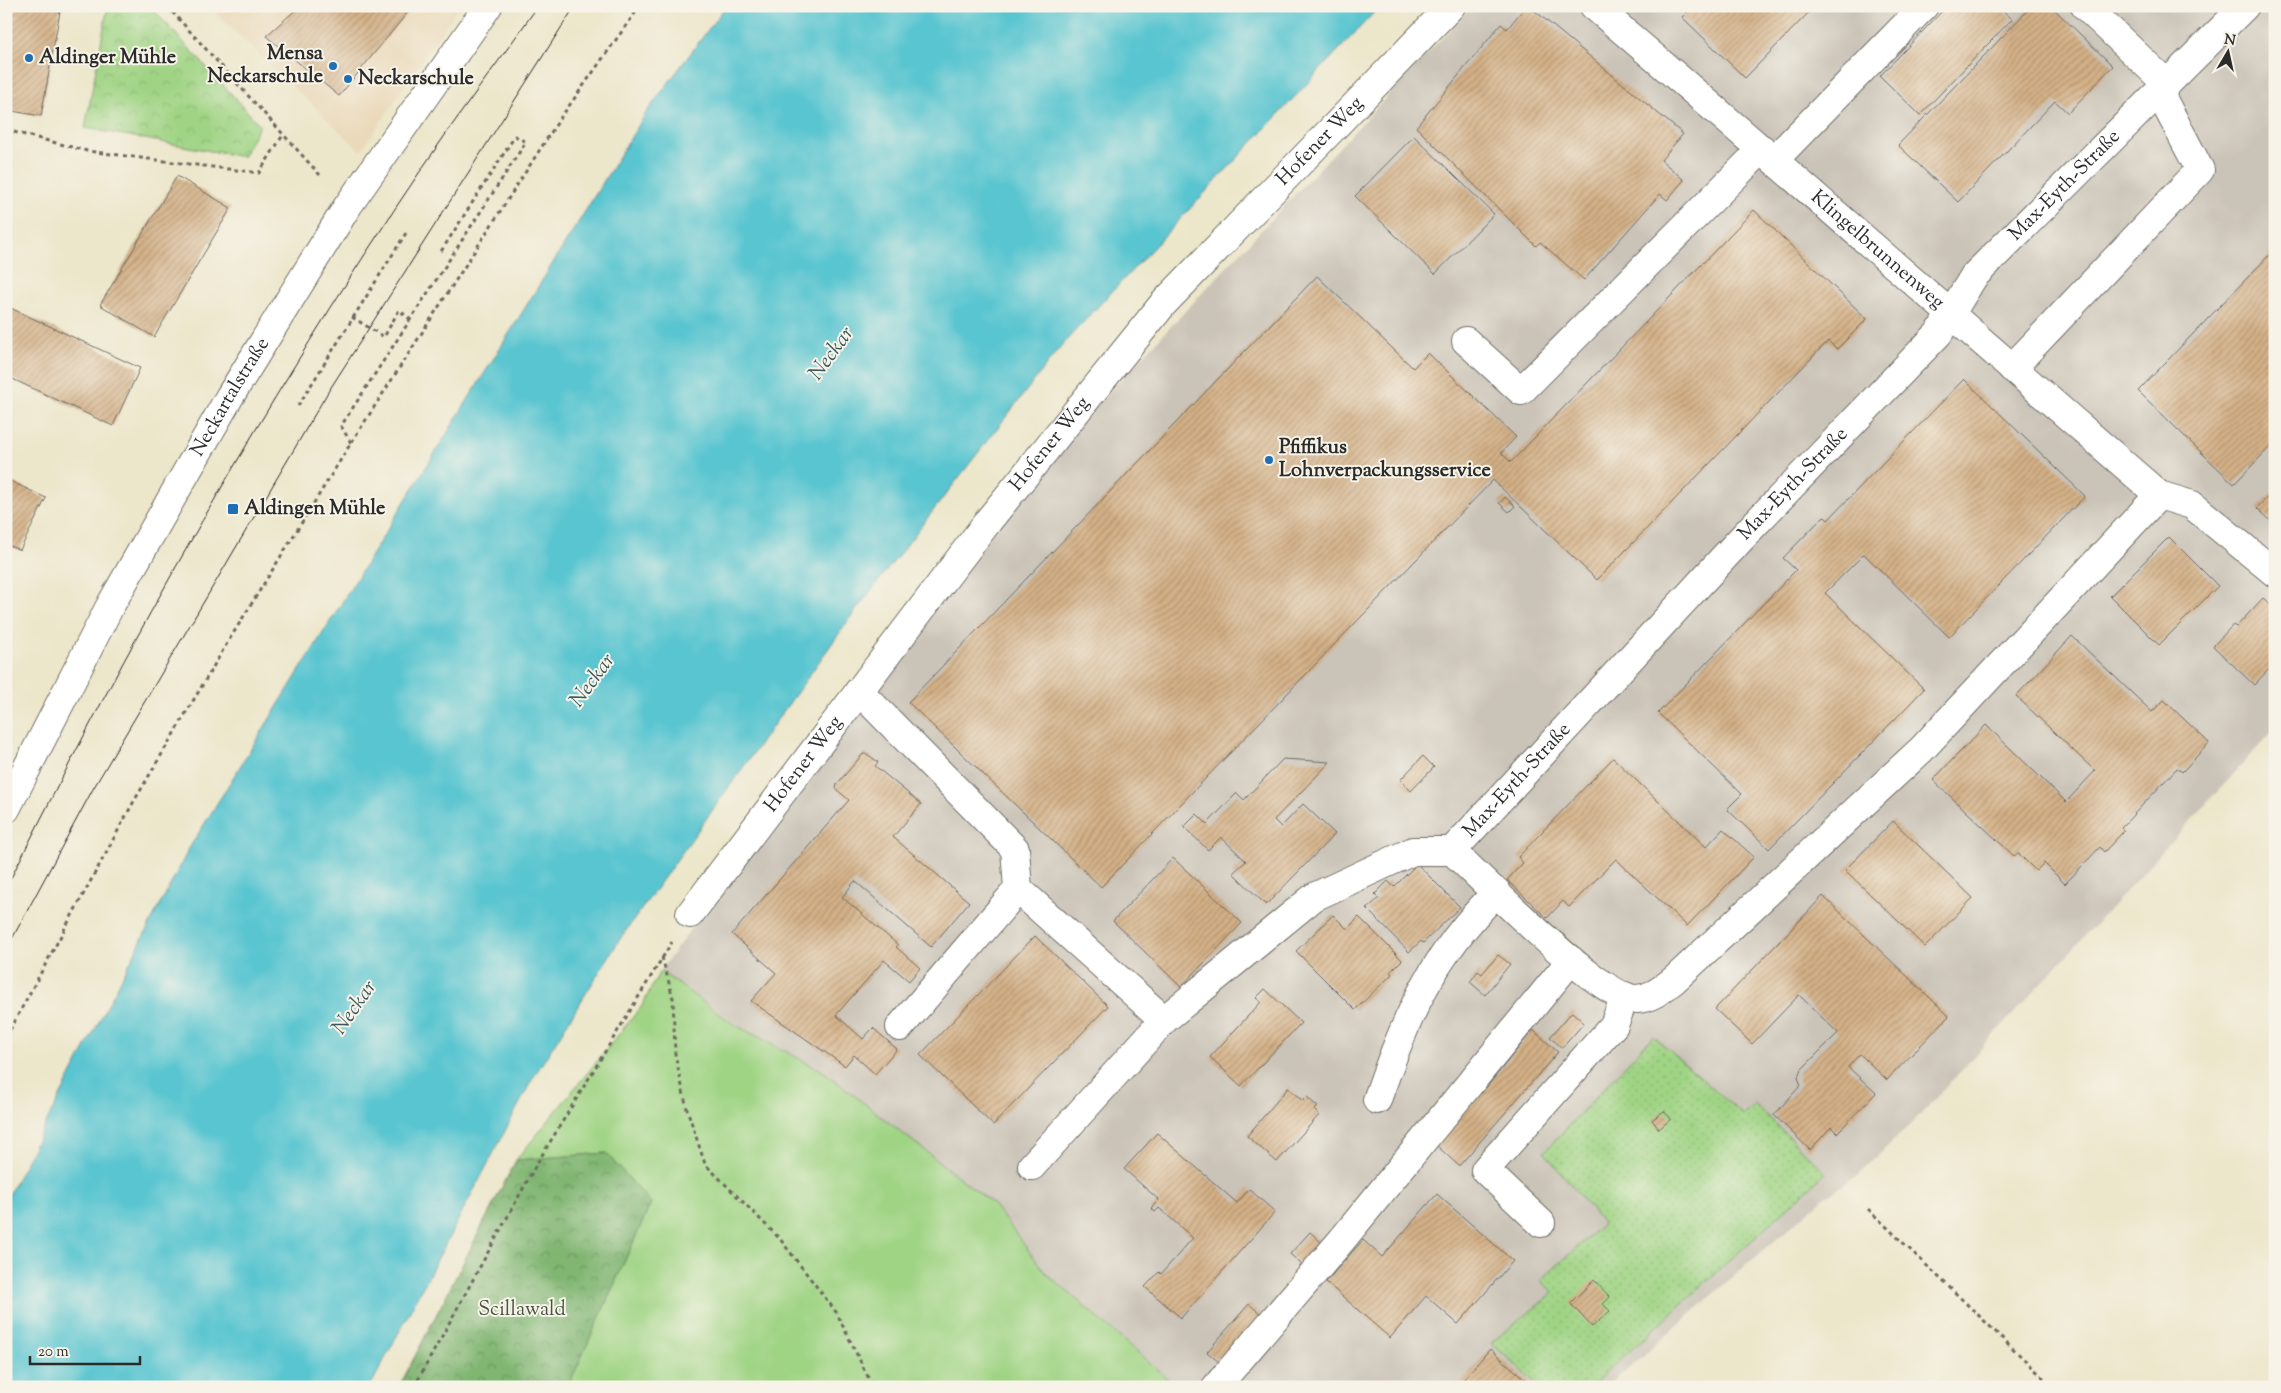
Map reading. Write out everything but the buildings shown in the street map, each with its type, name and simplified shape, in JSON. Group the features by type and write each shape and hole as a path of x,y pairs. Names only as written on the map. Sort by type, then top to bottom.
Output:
{"street":[{"name":"Neckartalstraße","path":"6,809 110,606 230,396 347,207 488,6"},
{"name":"Hofener Weg","path":"690,914 989,520 1163,304 1451,6"},
{"name":"Klingelbrunnenweg","path":"1594,6 1768,154 1951,316 2159,494"},
{"path":"1466,341 1521,391 1924,6"},
{"path":"2012,368 2200,170 2163,88 2085,6"},
{"name":"Max-Eyth-Straße","path":"2159,494 1915,756 1674,980 1654,995 1637,999 1611,990 1570,960 1452,851 1753,526 1939,333 1974,276 2245,6"},
{"path":"2159,494 2192,505 2275,573"},
{"path":"859,691 1015,849 1018,889 1164,1020"},
{"path":"1032,1166 1164,1020 1314,897 1413,851 1452,851"},
{"path":"900,1027 1018,889"},
{"path":"1377,1100 1398,1036 1421,991 1473,916 1497,892"},
{"path":"1216,1387 1341,1242 1570,960"},
{"path":"1541,1223 1485,1170 1614,1025 1625,996"}],"path":[{"path":"167,6 320,175"},
{"path":"6,1037 133,803 226,645 350,443 559,120 640,6"},
{"path":"6,130 87,151 259,173 283,135"},
{"path":"350,443 341,426 526,142 515,136 440,253"},
{"path":"298,406 406,233"},
{"path":"352,317 384,337 399,310 411,320"},
{"path":"414,1387 536,1164 690,914"},
{"path":"662,957 673,998 675,1054 687,1109 704,1164 780,1239 836,1312 873,1387"},
{"path":"1868,1209 2053,1387"}],"shaded area":[{"name":"Neckarschule","path":"208,6 459,6 361,151"},
{"path":"1472,6 2275,6 2275,729 1922,1113 1857,1176 1825,1197 1607,1387 1162,1387 1168,1378 1046,1273 992,1203 660,971 989,520"}],"green space":[{"path":"108,6 150,6 260,125 243,157 85,128"},
{"path":"660,971 734,1024 824,1072 992,1203 1046,1273 1168,1379 1162,1387 568,1387 651,1203 606,1153 516,1160 642,1006"},
{"path":"1653,1036 1743,1115 1755,1104 1826,1173 1590,1387 1540,1387 1491,1343 1553,1293 1541,1280 1603,1224 1544,1152"},
{"name":"Scillawald","path":"606,1153 651,1203 568,1387 399,1387 516,1160"}],"water":[{"name":"Neckar","path":"726,6 1380,6 1061,346 856,610 620,939 533,1078 370,1387 6,1387 6,1200 190,847 648,110"}],"tram line":[{"path":"6,888 151,611 255,431 365,254 451,126 538,6"},
{"path":"6,950 93,789 328,392 575,6"}],"place":[{"name":"Aldinger Mühle","path":"29,58"},
{"name":"Mensa Neckarschule","path":"333,66"},
{"name":"Neckarschule","path":"348,79"},
{"name":"Pfiffikus Lohnverpackungsservice","path":"1269,460"},
{"name":"Aldingen Mühle","path":"233,509"}]}
